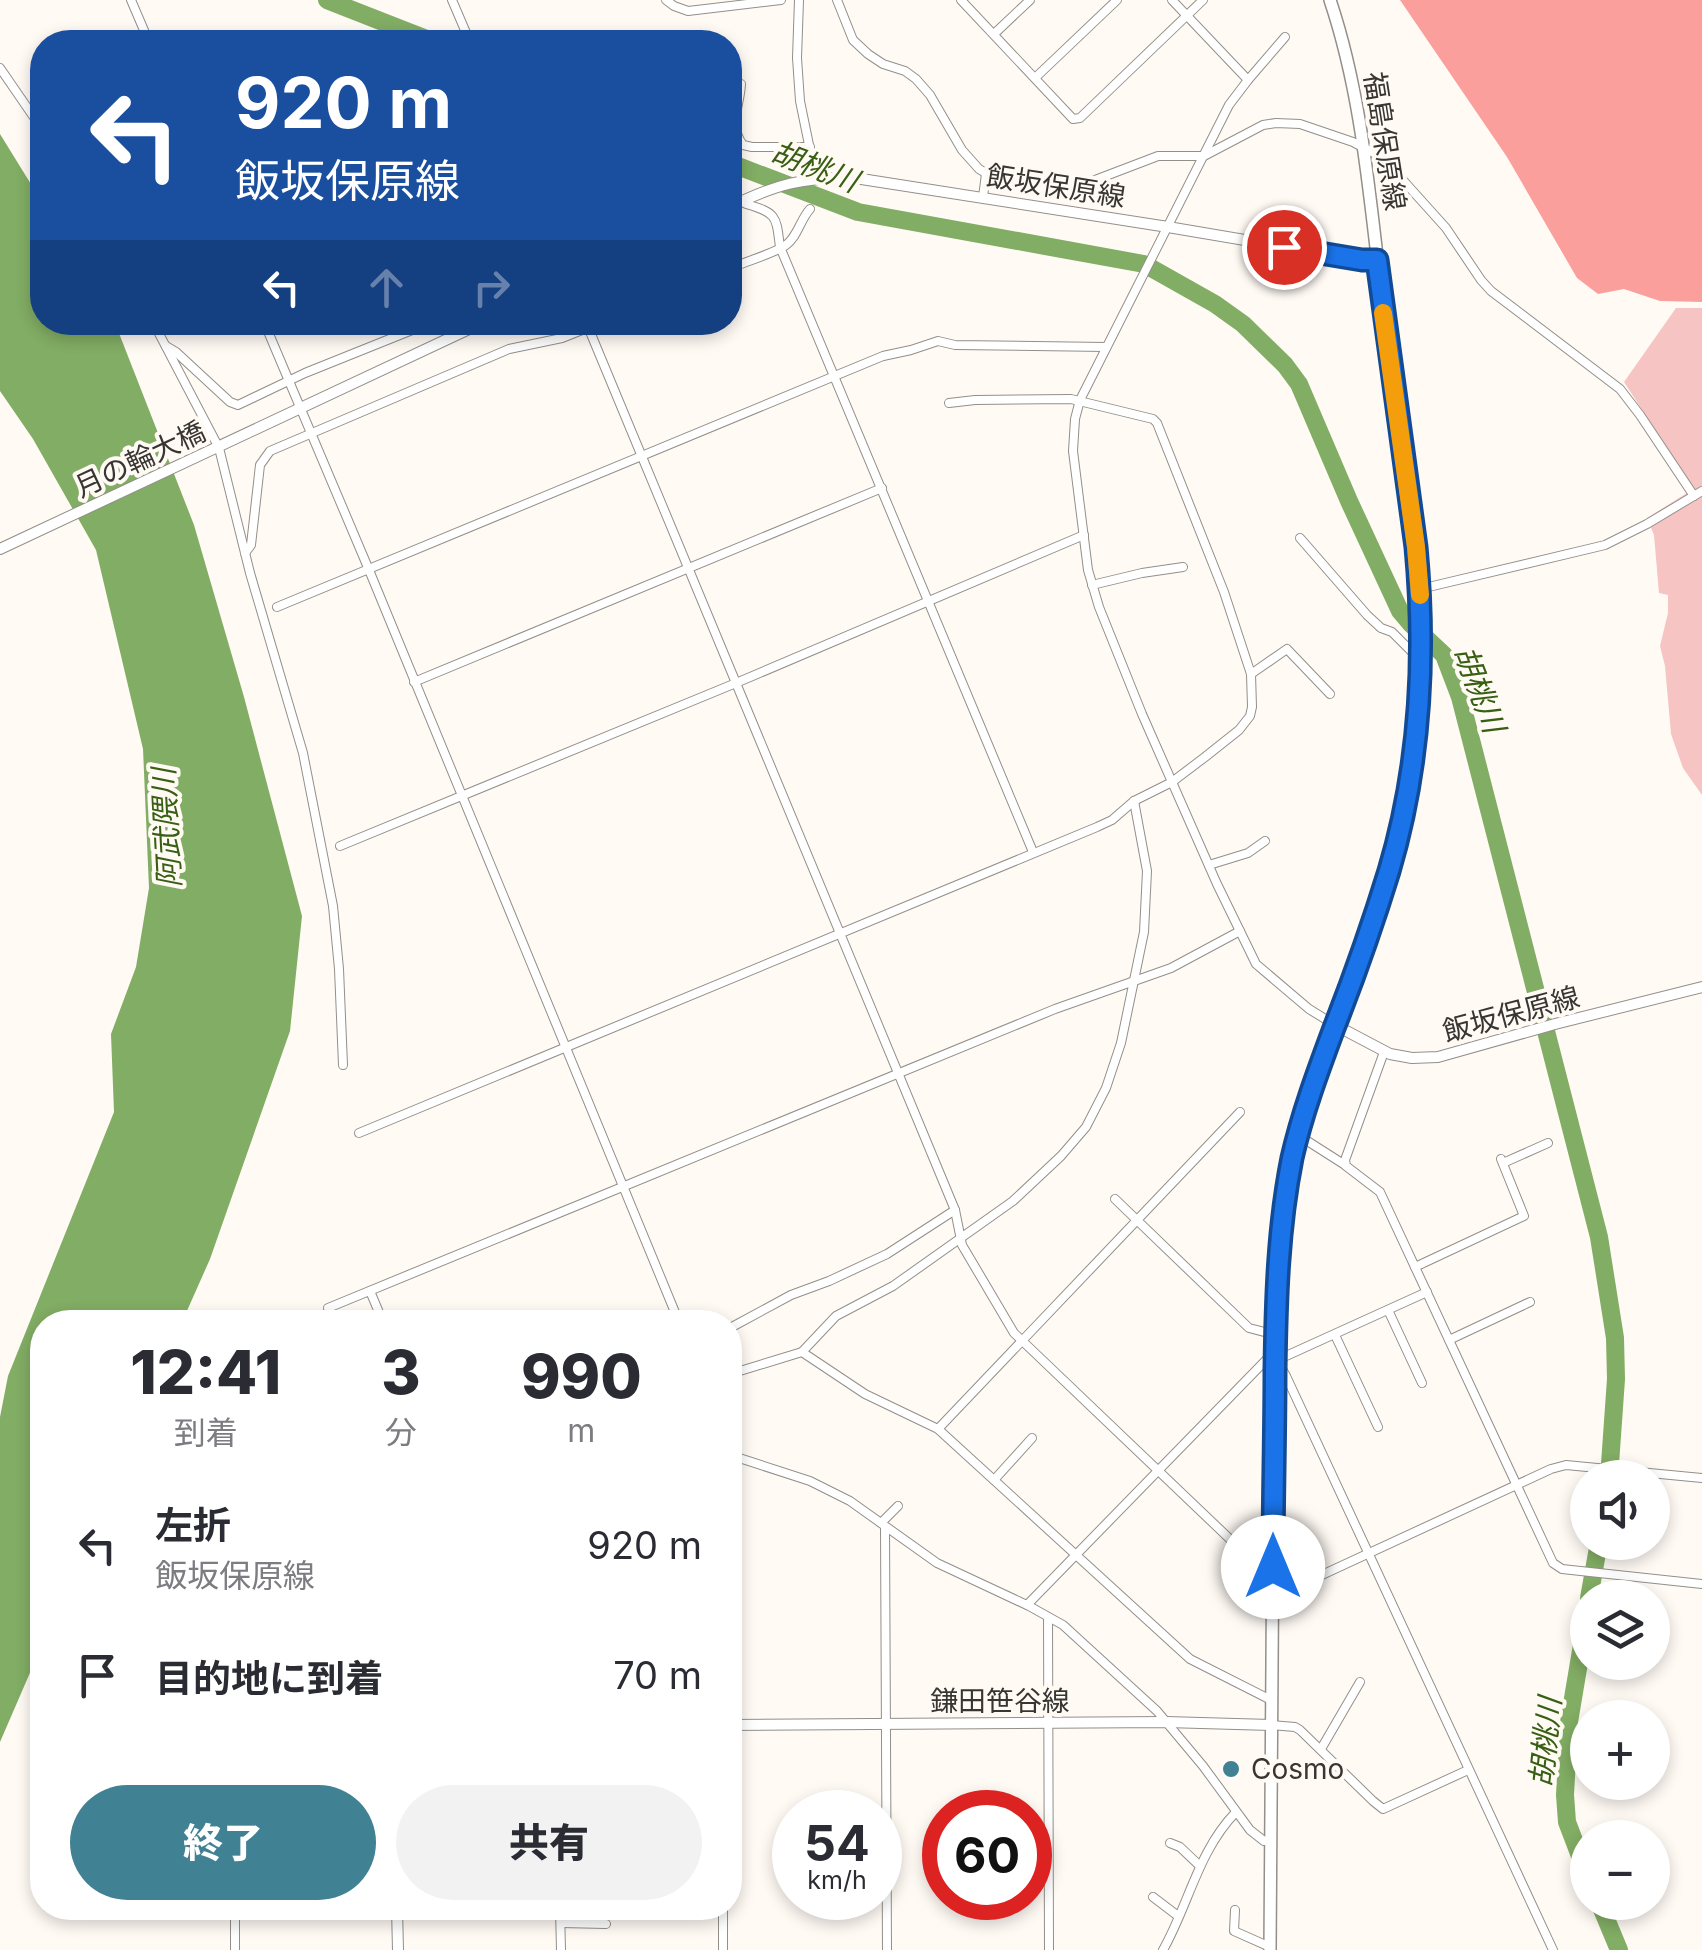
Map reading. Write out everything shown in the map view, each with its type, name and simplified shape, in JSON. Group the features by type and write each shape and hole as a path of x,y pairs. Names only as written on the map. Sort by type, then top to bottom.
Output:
{"main road":[{"name":"福島保原線","path":"1270,1948 1277,1266 1298,1135 1389,870 1406,799 1415,743 1421,655 1420,589 1364,149 1344,42 1330,0"},
{"name":"飯坂保原線","path":"744,200 770,188 815,179 888,181 1377,260"},
{"path":"300,410 457,335"},
{"name":"月の輪大橋","path":"0,549 300,410"},
{"name":"飯坂保原線","path":"1336,1025 1384,1052 1438,1058 1702,987"},
{"name":"鎌田笹谷線","path":"742,1725 1271,1725"},
{"path":"397,1920 398,1950"}],"street":[{"path":"131,0 143,30"},
{"path":"452,0 465,30"},
{"path":"456,11 466,0"},
{"path":"666,0 688,12 781,0"},
{"path":"799,0 800,101 815,179"},
{"path":"837,0 852,40 883,64 916,79 962,150 998,181 1062,193 1158,156 1204,156 1252,130 1276,123 1309,126 1384,158 1446,228 1491,291 1620,389 1698,494 1605,545 1420,589"},
{"path":"962,0 1074,118 1080,118 1203,0"},
{"path":"994,34 1030,0"},
{"path":"1035,78 1118,0"},
{"path":"1172,0 1248,80"},
{"path":"1284,37 1230,106 1106,348 1080,400 1074,451 1092,585 1142,714 1208,866 1256,964 1309,1009 1336,1025"},
{"path":"0,68 30,111"},
{"path":"742,145 810,147"},
{"path":"982,197 986,174"},
{"path":"744,200 778,223 780,247 1033,852"},
{"path":"742,263 784,247 810,209"},
{"path":"160,335 219,448 302,753 333,906 342,1065"},
{"path":"269,335 675,1310"},
{"path":"166,346 238,405 400,335"},
{"path":"245,553 251,545 262,461 270,451 509,349 568,335"},
{"path":"591,335 955,1210 960,1238 1005,1319 1022,1341 1256,1564 1273,1567"},
{"path":"278,607 882,356 938,341 954,345 1106,348"},
{"path":"360,1133 1097,827 1134,801 1172,782 1245,723 1252,706 1251,674 1212,560 1157,423 1080,400 949,403"},
{"path":"414,682 882,488"},
{"path":"340,846 1084,535"},
{"path":"1300,538 1367,615 1421,655"},
{"path":"1092,585 1183,567"},
{"path":"1251,674 1287,649 1330,694"},
{"path":"742,1370 802,1352 836,1316 893,1286 1013,1201 1086,1127 1106,1088 1121,1043 1144,932 1147,872 1134,801"},
{"path":"1208,866 1266,841"},
{"path":"328,1308 898,1072 1055,1009 1132,984 1192,958 1240,931"},
{"path":"1346,1166 1384,1052"},
{"path":"938,1429 1240,1112"},
{"path":"1298,1135 1380,1192 1553,1563 1558,1568 1702,1584"},
{"path":"1415,1266 1524,1216 1502,1161 1548,1143"},
{"path":"1115,1198 1249,1328 1276,1335"},
{"path":"742,1322 791,1295 886,1254 955,1210"},
{"path":"370,1291 378,1310"},
{"path":"1275,1360 1426,1292"},
{"path":"1449,1340 1530,1302"},
{"path":"1388,1310 1422,1382"},
{"path":"1335,1335 1378,1428"},
{"path":"802,1352 865,1394 938,1429 1190,1658 1272,1700"},
{"path":"1027,1605 1268,1358 1275,1360 1286,1376 1553,1950"},
{"path":"994,1480 1032,1438"},
{"path":"742,1460 810,1481 850,1501 937,1563 1063,1625 1157,1711 1250,1830 1271,1841"},
{"path":"1272,1598 1551,1468 1566,1464 1702,1478"},
{"path":"887,1950 883,1526 898,1506"},
{"path":"1048,1616 1050,1950"},
{"path":"1321,1750 1360,1682"},
{"path":"1271,1725 1295,1727 1383,1809 1468,1770"},
{"path":"1163,1950 1200,1866 1218,1832 1236,1812"},
{"path":"1170,1843 1200,1866"},
{"path":"1153,1897 1178,1916"},
{"path":"1235,1910 1234,1931 1270,1948"},
{"path":"235,1920 235,1950"},
{"path":"723,1920 723,1950"},
{"path":"561,1950 560,1923 606,1924"}],"shaded area":[{"path":"1400,0 1702,0 1702,302 1660,301 1624,289 1598,294 1577,278 1507,157"},
{"path":"1676,308 1702,308 1702,795 1683,768 1671,734 1660,646 1668,595 1659,593 1654,535 1647,518 1687,493 1658,434 1624,382"}],"water":[{"name":"阿武隈川","path":"0,134 30,183 30,335 120,335 194,525 302,916 290,1031 210,1259 187,1310 34,1310 114,1112 111,1034 136,967 149,888 143,749 96,550 33,439 0,391"},
{"path":"30,1321 30,1673 0,1742 0,1417 8,1376"}],"waterway":[{"name":"胡桃川","path":"327,0 403,30"},
{"name":"胡桃川","path":"742,168 858,212 1144,264 1243,324 1299,384 1400,611 1444,655 1460,697 1599,1237 1615,1338 1610,1460"},
{"name":"胡桃川","path":"1592,1580 1596,1560"},
{"name":"胡桃川","path":"1570,1830 1565,1795 1569,1722 1576,1680"},
{"name":"胡桃川","path":"1606,1920 1619,1950"}],"slow traffic":[{"path":"1383,313 1420,595"}],"place":[{"name":"Cosmo","path":"1231,1769"}],"route":[{"path":"1273,1567 1277,1266 1287,1188 1301,1122 1389,870 1415,743 1421,651 1416,547 1377,260 1284,247"}]}
